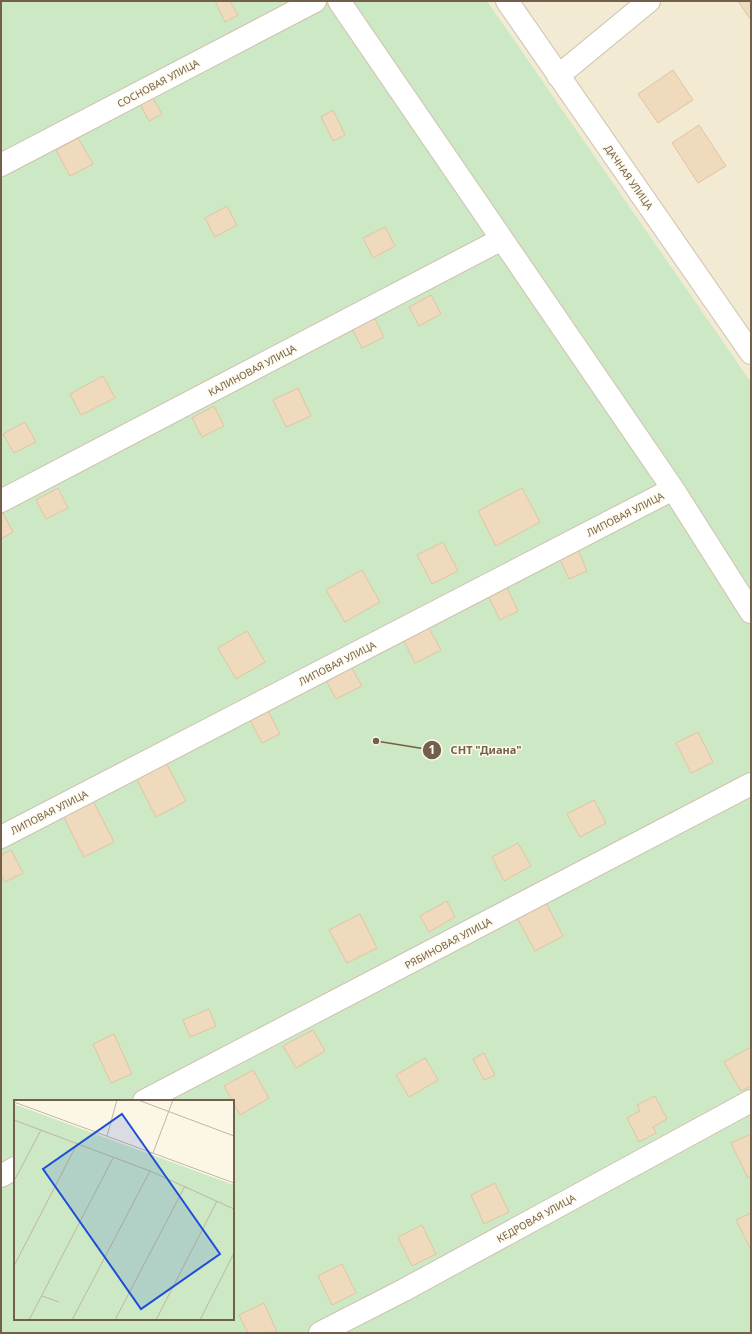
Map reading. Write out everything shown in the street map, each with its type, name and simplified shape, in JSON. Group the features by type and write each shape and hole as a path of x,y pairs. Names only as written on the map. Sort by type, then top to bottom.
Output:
{"street":[{"name":"СОСНОВАЯ УЛИЦА","path":"1,165 315,1"},
{"path":"339,1 673,489 751,612"},
{"name":"ДАЧНАЯ УЛИЦА","path":"507,1 751,353"},
{"path":"558,76 649,1"},
{"name":"КАЛИНОВАЯ УЛИЦА","path":"1,501 502,239"},
{"name":"ЛИПОВАЯ УЛИЦА","path":"1,837 673,489"},
{"name":"РЯБИНОВАЯ УЛИЦА","path":"146,1100 751,784"},
{"name":"КЕДРОВАЯ УЛИЦА","path":"320,1333 404,1290 751,1101"},
{"path":"1,1176 14,1169"}],"shaded area":[{"path":"487,1 751,1 751,382"}],"green space":[{"path":"1,1 487,1 751,382 751,1333 1,1333"}],"building":[{"path":"215,1 230,1 238,15 225,22"},
{"path":"738,1 751,1 751,20"},
{"path":"673,70 693,100 658,123 638,94"},
{"path":"153,98 162,114 149,121 140,104"},
{"path":"333,110 345,135 333,141 321,117"},
{"path":"699,125 726,166 698,183 672,143"},
{"path":"78,138 93,164 70,176 56,150"},
{"path":"227,206 237,225 215,237 205,218"},
{"path":"385,227 395,246 373,258 363,238"},
{"path":"431,295 441,314 419,326 409,307"},
{"path":"374,317 384,337 362,348 352,329"},
{"path":"103,376 115,398 81,415 70,394"},
{"path":"298,388 311,416 286,427 273,400"},
{"path":"214,406 224,426 202,437 192,418"},
{"path":"25,422 36,442 14,453 3,434"},
{"path":"58,488 68,508 46,519 36,500"},
{"path":"522,488 540,522 496,546 478,511"},
{"path":"3,513 13,532 1,539 1,514"},
{"path":"443,542 458,571 432,584 417,555"},
{"path":"577,547 587,571 569,579 558,555"},
{"path":"362,570 380,602 345,622 326,590"},
{"path":"507,588 518,611 500,620 489,597"},
{"path":"429,628 441,650 415,663 404,641"},
{"path":"247,631 265,662 236,679 218,648"},
{"path":"350,665 362,686 336,699 325,678"},
{"path":"268,711 280,734 262,743 250,720"},
{"path":"698,732 713,762 691,773 676,743"},
{"path":"165,761 186,801 156,817 135,776"},
{"path":"594,800 606,823 580,837 567,814"},
{"path":"93,801 114,842 84,857 63,816"},
{"path":"518,843 531,866 504,881 492,857"},
{"path":"11,850 23,873 5,882 1,874 1,855"},
{"path":"447,901 455,917 429,932 420,916"},
{"path":"545,901 563,936 535,951 516,916"},
{"path":"360,914 377,948 347,963 329,930"},
{"path":"209,1009 216,1026 190,1037 183,1020"},
{"path":"313,1030 325,1051 296,1068 283,1046"},
{"path":"114,1034 132,1074 111,1083 93,1044"},
{"path":"751,1047 751,1086 741,1091 724,1062"},
{"path":"484,1053 495,1075 484,1080 473,1059"},
{"path":"425,1058 438,1080 409,1097 396,1075"},
{"path":"253,1070 269,1098 240,1115 234,1104 234,1100 232,1100 224,1086"},
{"path":"655,1096 667,1119 653,1127 656,1133 639,1142 627,1118 640,1111 637,1105"},
{"path":"751,1134 751,1176 748,1178 731,1143"},
{"path":"495,1183 509,1212 484,1224 471,1195"},
{"path":"751,1213 751,1250 736,1220"},
{"path":"422,1225 436,1254 412,1266 398,1237"},
{"path":"342,1264 356,1293 332,1305 318,1276"},
{"path":"264,1303 277,1332 248,1333 239,1315"}],"place":[{"name":"СНТ \"Диана\"","path":"376,741"}]}
